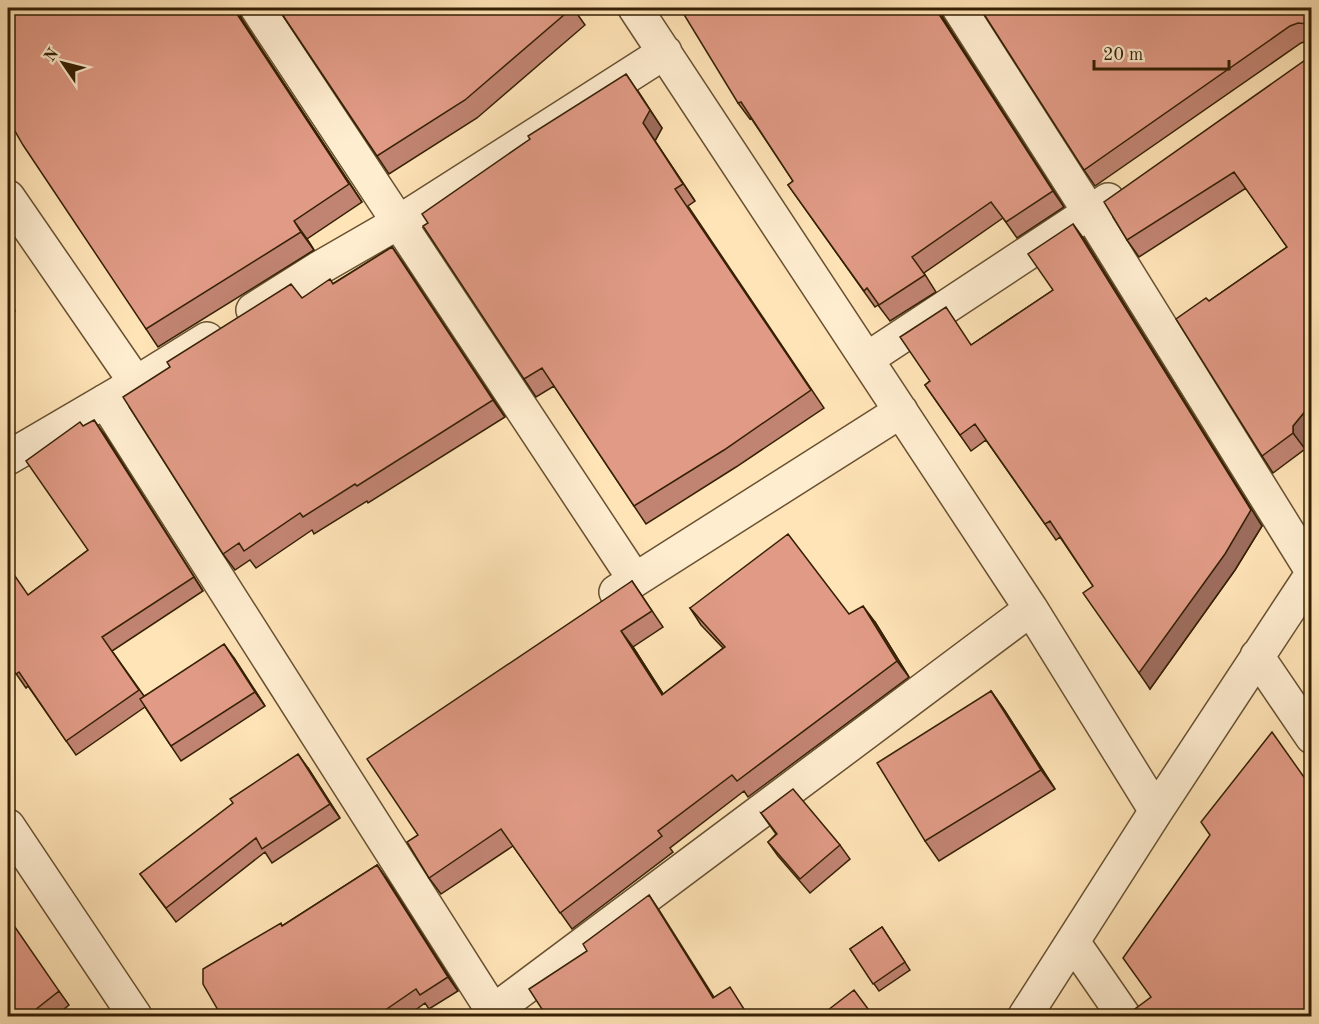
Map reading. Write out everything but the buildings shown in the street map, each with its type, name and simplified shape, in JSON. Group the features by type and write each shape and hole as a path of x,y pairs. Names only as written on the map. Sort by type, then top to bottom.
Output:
{"street":[{"path":"257,8 635,580"},
{"path":"635,8 1031,609 1156,811"},
{"path":"959,8 1090,213 1311,573 1025,1017"},
{"path":"8,458 136,383 321,267 399,222 665,52"},
{"path":"867,359 1128,186"},
{"path":"8,197 136,383"},
{"path":"105,401 354,769 492,1015 1031,609"},
{"path":"588,611 901,411"},
{"path":"1257,656 1311,737"},
{"path":"8,825 135,1017"},
{"path":"1073,942 1125,1017"}]}
